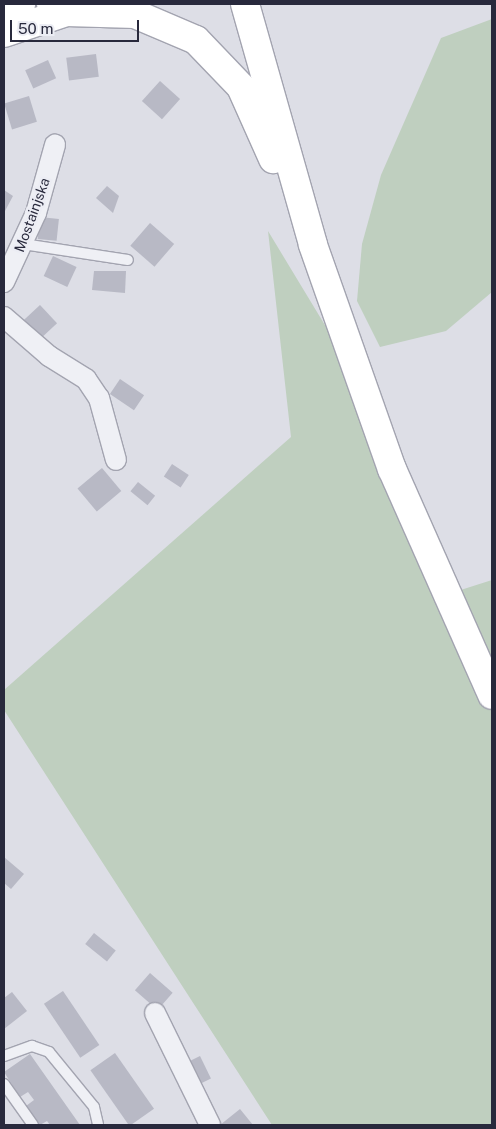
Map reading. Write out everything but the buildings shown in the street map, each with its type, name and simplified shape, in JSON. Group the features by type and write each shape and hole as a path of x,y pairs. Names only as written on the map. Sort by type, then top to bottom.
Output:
{"main road":[{"path":"4,18 21,4"},
{"path":"246,4 305,214 404,500 492,695"},
{"path":"4,33 69,6 135,14 174,27 203,45 241,87 277,171 305,214"}],"street":[{"name":"Mostainjska","path":"4,282 23,244 55,145"},
{"path":"4,317 49,356 86,379 99,398 116,460"},
{"path":"155,1013 210,1125"}],"lane":[{"path":"23,244 128,260"},
{"path":"4,1056 32,1046 49,1052 94,1107 98,1125"},
{"path":"4,1084 33,1125"}],"green space":[{"path":"492,19 492,292 446,331 380,347 357,301 362,244 381,175 441,38"},
{"path":"268,231 363,388 445,595 492,580 492,1125 272,1125 4,710 4,690 291,437"}]}
